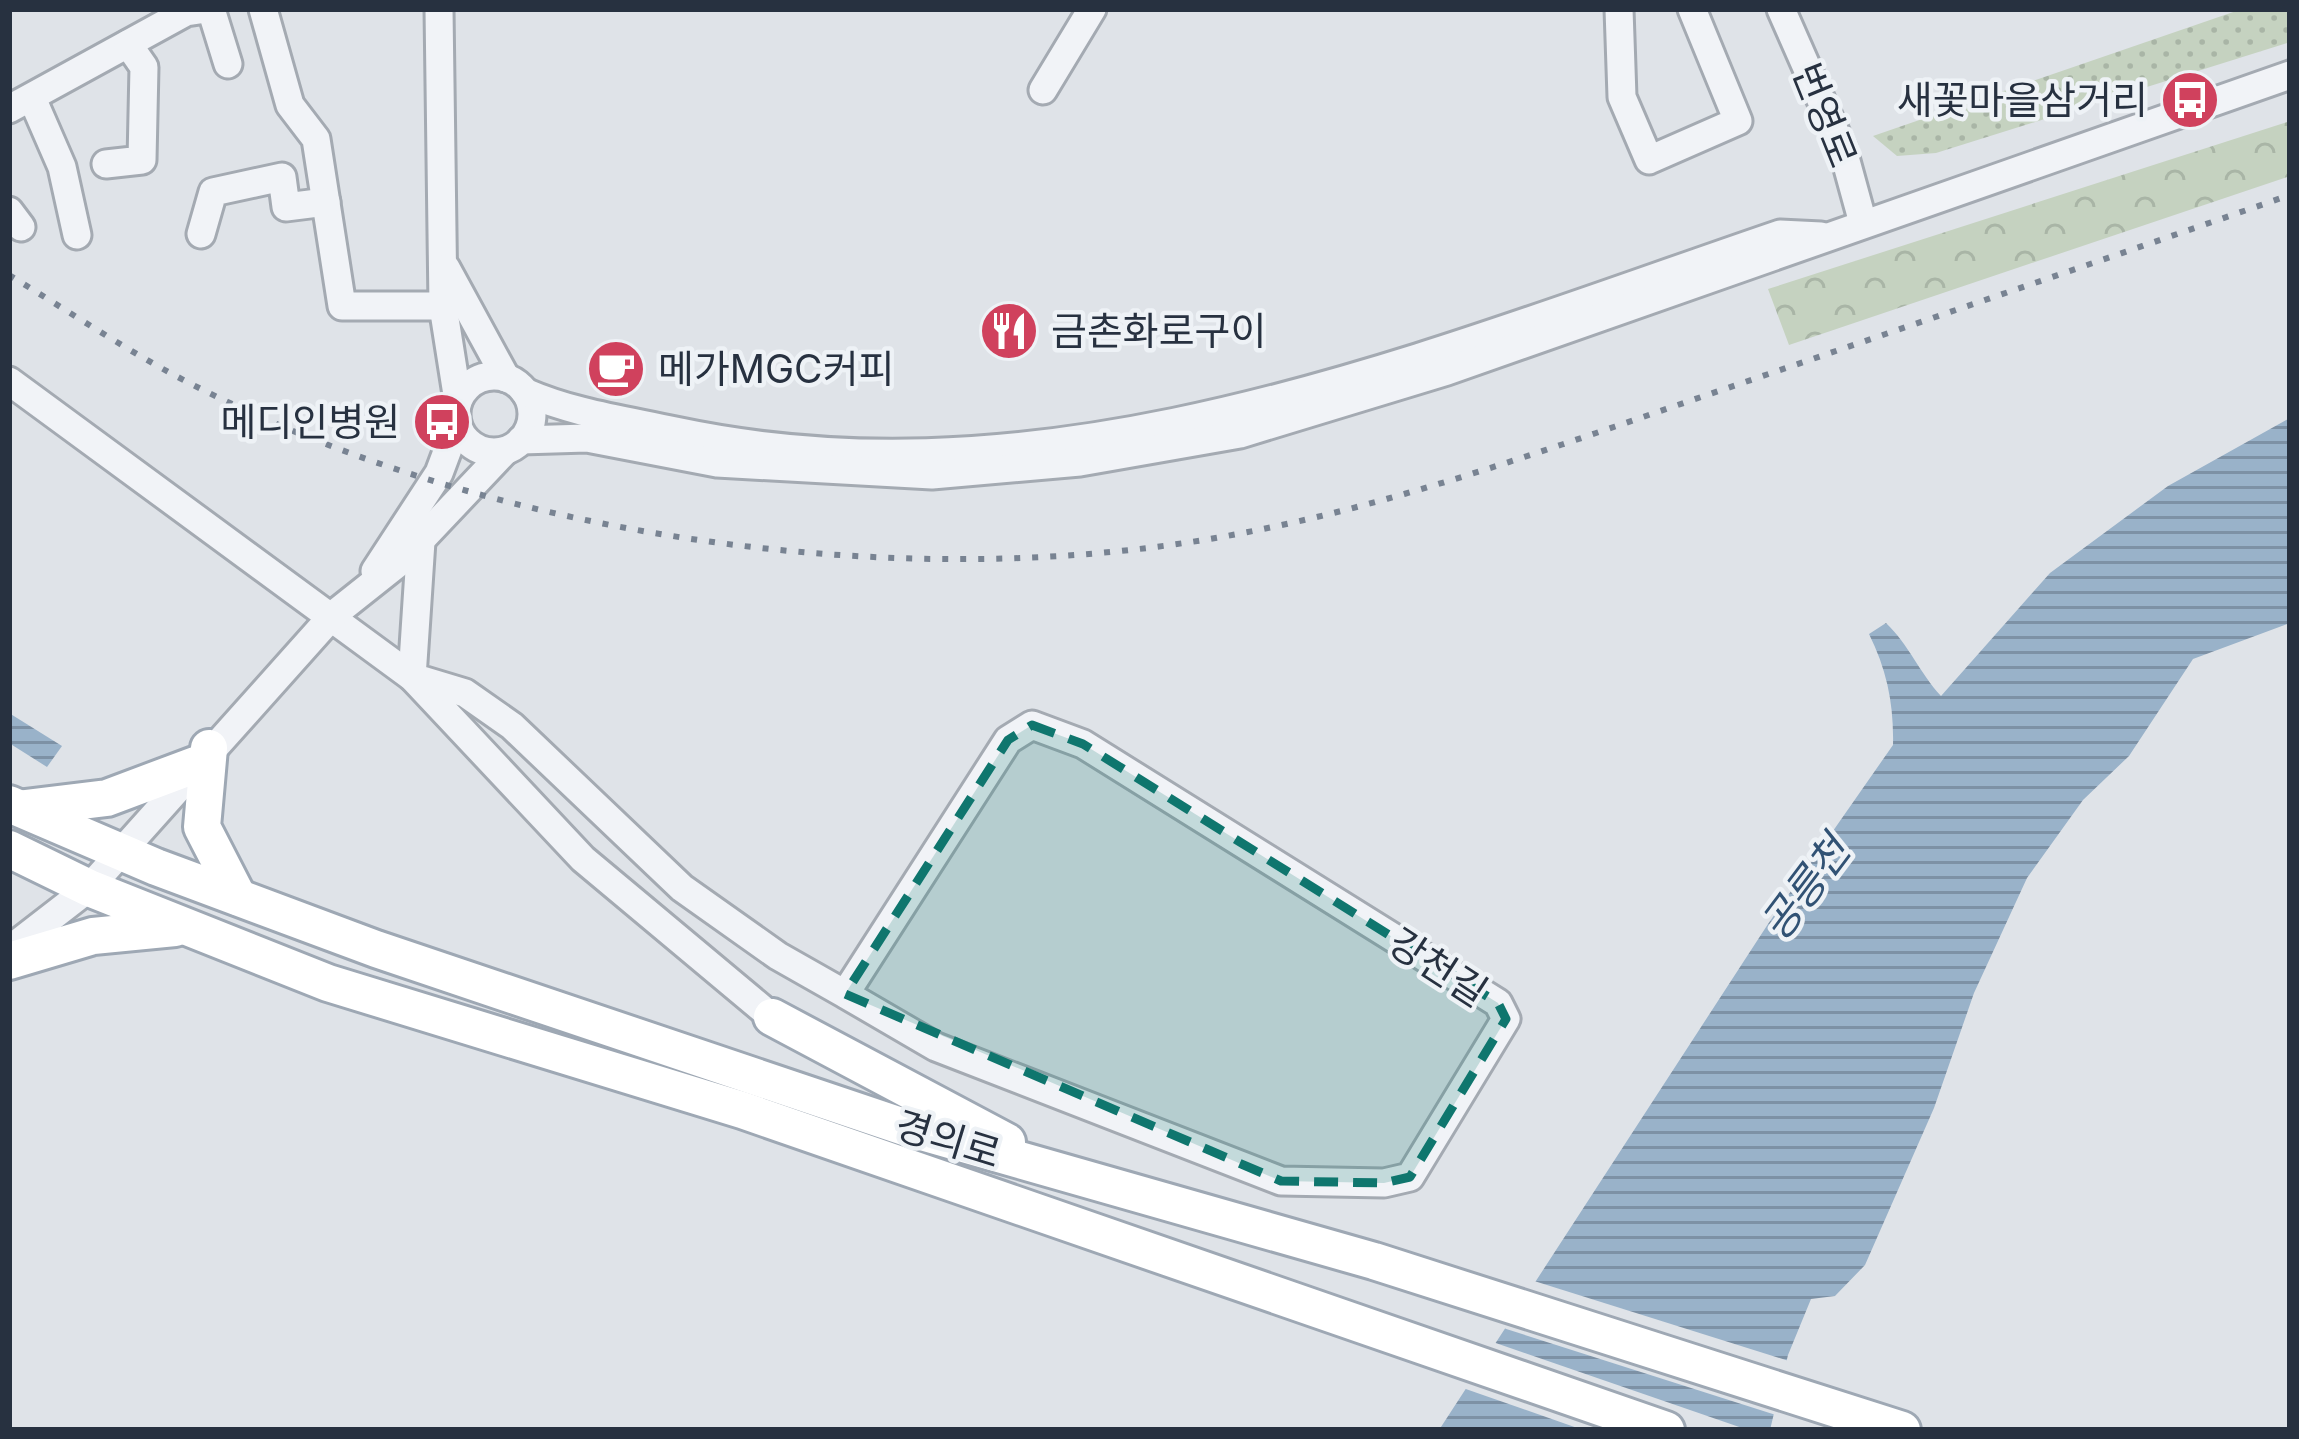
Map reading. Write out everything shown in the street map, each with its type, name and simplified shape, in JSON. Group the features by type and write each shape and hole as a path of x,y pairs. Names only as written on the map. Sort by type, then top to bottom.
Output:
{"main road":[{"path":"15,806 107,798 202,756 202,827 238,898"},
{"name":"경의로","path":"15,806 238,898 746,1074 1048,1170 1374,1261 1902,1430"},
{"name":"경의로","path":"9,848 89,888 416,1014 742,1110 1666,1430"},
{"path":"9,961 93,936 185,927"},
{"path":"746,1074 782,1054 772,1017"},
{"path":"772,1017 874,1076 987,1129 1048,1170"}],"street":[{"path":"77,235 62,167 21,104 185,12 208,9 228,64"},
{"path":"263,9 290,105 316,139 342,306 443,306"},
{"path":"439,9 443,306 458,413 471,444 587,438 717,463 932,475 1150,451 1326,410 2290,75"},
{"path":"1043,90 1092,9"},
{"path":"1619,9 1622,97 1649,160 1738,122 1692,9"},
{"name":"번영로","path":"1781,9 1844,150 1863,223"},
{"path":"106,164 142,160 144,67 128,44"},
{"path":"201,234 213,192 282,178 286,207 326,202"},
{"path":"370,580 439,473 472,382 516,385 585,412 801,452 1082,440 1149,431 1314,390 1780,234 1826,236"},
{"path":"9,950 89,888 202,756 333,615 421,541 531,422 516,385 441,259"},
{"path":"9,381 412,677 583,859 772,1017"},
{"path":"412,677 421,541"},
{"name":"강천길","path":"412,677 465,693 512,725 682,888 778,956 936,1047 1281,1181 1384,1183 1410,1177 1506,1019 1498,1003 1083,744 1032,725 1008,740 845,994"}],"highlighted area":[{"path":"1032,725 1083,744 1498,1003 1506,1019 1410,1177 1384,1183 1281,1181 845,994 1008,740"}],"green space":[{"path":"2242,9 2290,9 2290,42 1936,153 1897,156 1873,136"},
{"path":"2290,121 2290,176 1789,345 1768,289"}],"water":[{"name":"공릉천","path":"2290,418 2290,623 2193,659 2129,756 2083,800 2027,878 1974,993 1934,1108 1865,1265 1835,1296 1811,1299 1788,1355 1770,1430 1439,1430 1768,924 1893,745 1888,688 1869,634 1886,623 1941,696 2050,573 2168,486"},
{"path":"9,713 62,746 47,767 9,743"}],"pier":[{"path":"1531,1280 1792,1362 1779,1416 1500,1327"},
{"path":"1490,1341 1748,1430 1583,1430 1460,1387"}],"railway":[{"path":"9,275 163,369 274,423 393,468 517,504 646,532 776,550 905,558 1032,557 1226,536 1436,485 2290,195"}],"place":[{"name":"새꽃마을삼거리","path":"2190,100"},
{"name":"금촌화로구이","path":"1009,331"},
{"name":"메가MGC커피","path":"616,369"},
{"name":"메디인병원","path":"442,422"}]}
